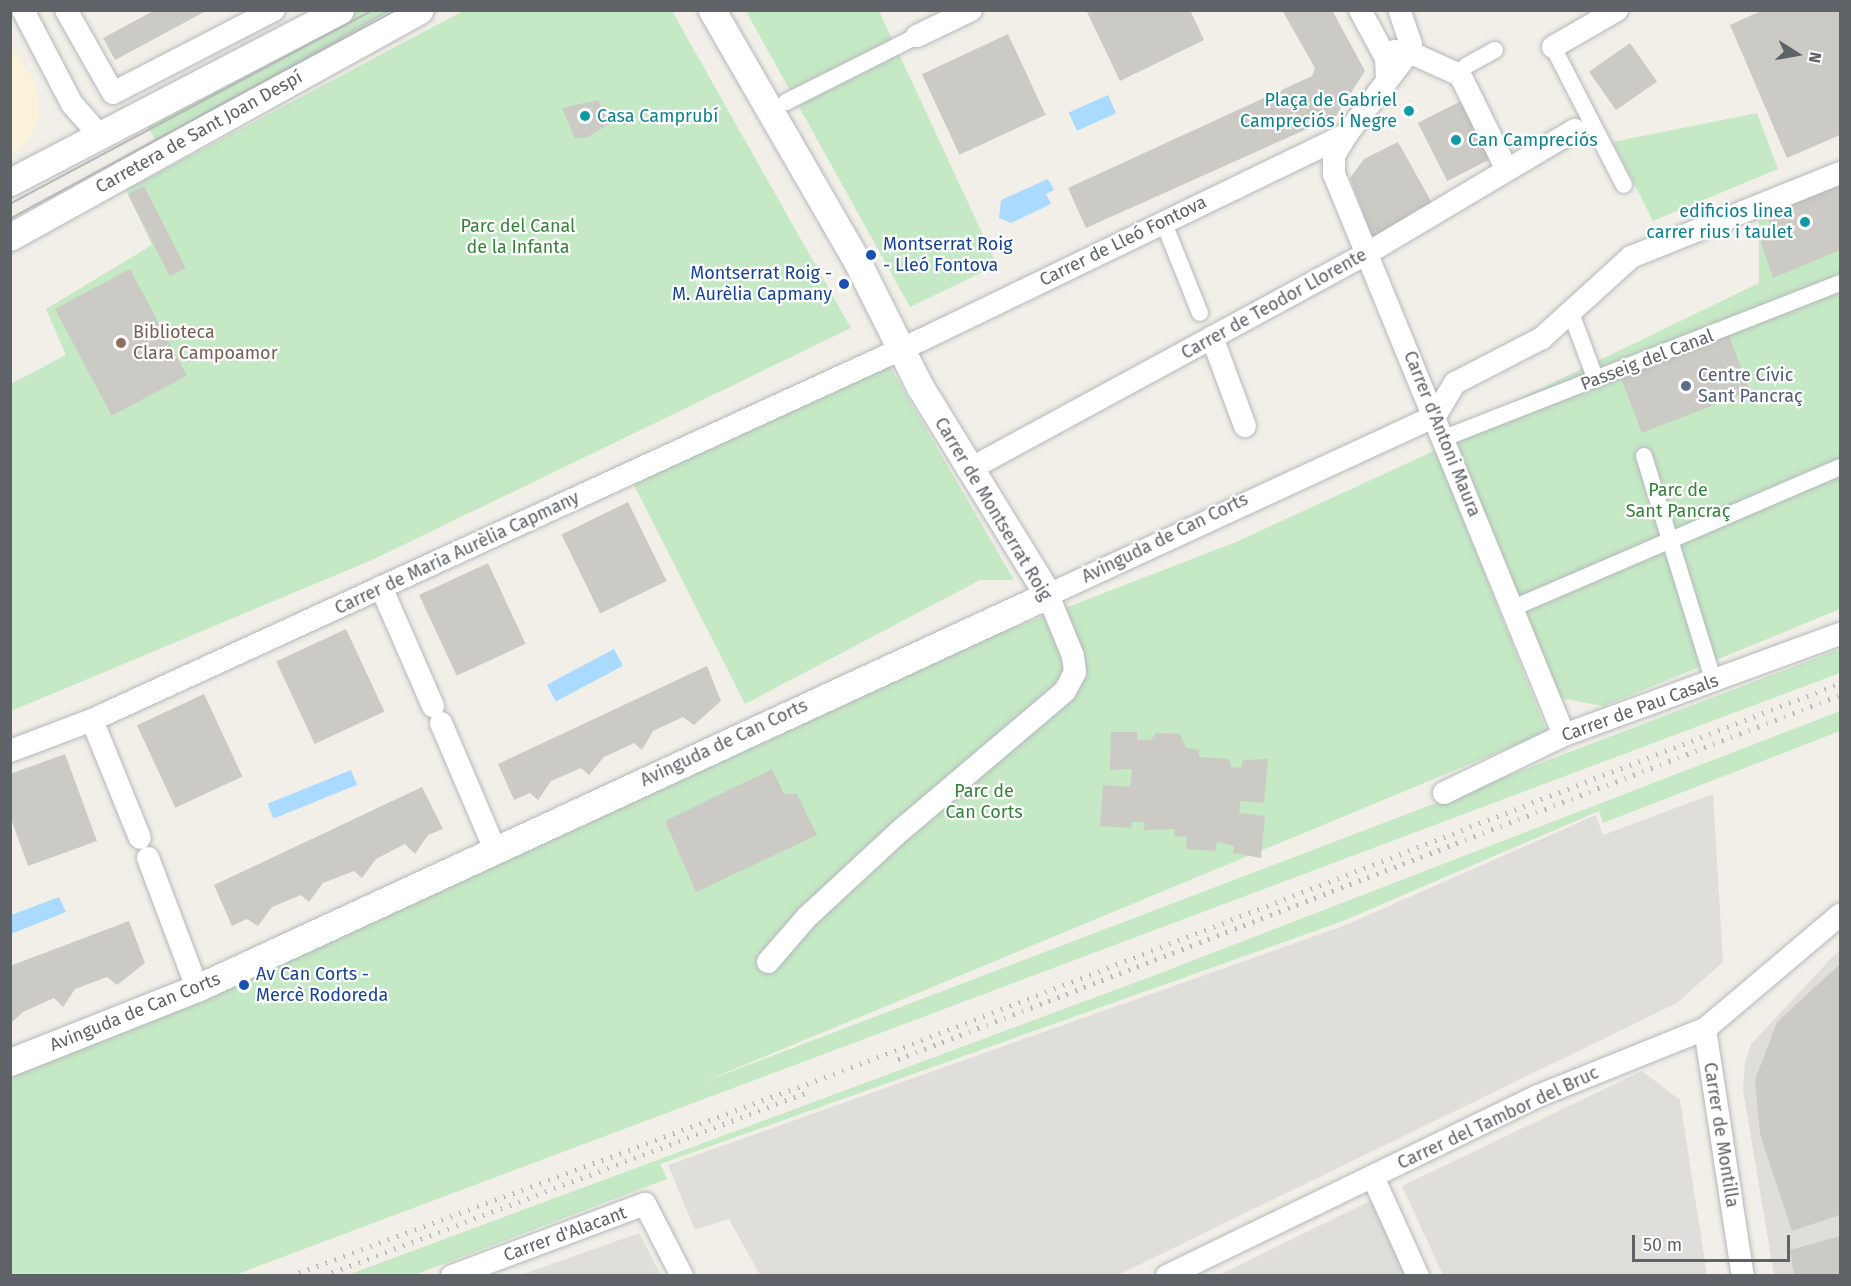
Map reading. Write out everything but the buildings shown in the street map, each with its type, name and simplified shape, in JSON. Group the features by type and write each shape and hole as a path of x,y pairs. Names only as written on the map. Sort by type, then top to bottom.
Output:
{"street":[{"path":"23,10 72,104 101,137 119,151 147,157"},
{"path":"66,10 113,93 274,10"},
{"path":"10,182 101,137 339,10"},
{"name":"Carretera de Sant Joan Despí","path":"10,237 147,157 419,10"},
{"name":"Carrer de Montserrat Roig","path":"712,10 858,263 899,346 968,470 1047,595 1073,656 1075,672 1065,691 900,831 807,917 768,962"},
{"path":"786,102 971,10"},
{"path":"1360,10 1381,49 1387,79"},
{"path":"1347,134 1409,52 1411,34 1399,10"},
{"path":"1617,10 1553,47 1624,184"},
{"path":"1381,49 1409,52 1460,75 1507,170"},
{"path":"1466,66 1495,50"},
{"name":"Carrer de Teodor Llorente","path":"968,470 1366,254 1575,129"},
{"name":"Carrer de Lleó Fontova","path":"899,346 1347,134"},
{"name":"Carrer d'Antoni Maura","path":"1347,134 1335,156 1334,174 1564,735"},
{"path":"1435,416 1455,383 1542,338 1631,257 1840,172"},
{"path":"1163,221 1200,313"},
{"name":"Passeig del Canal","path":"1452,435 1596,381 1840,283"},
{"path":"1574,321 1596,381"},
{"path":"1212,338 1245,426"},
{"name":"Carrer de Maria Aurèlia Capmany","path":"10,751 92,720 899,346"},
{"name":"Avinguda de Can Corts","path":"10,1062 197,988 494,847 1435,416"},
{"path":"1644,456 1675,541 1711,672"},
{"path":"1513,608 1675,541 1840,467"},
{"path":"381,587 494,847"},
{"name":"Carrer de Pau Casals","path":"1444,793 1564,735 1840,634"},
{"path":"92,720 197,988"},
{"name":"Carrer del Tambor del Bruc","path":"1167,1275 1538,1096 1705,1029 1840,915"},
{"name":"Carrer de Montilla","path":"1705,1029 1743,1275"},
{"path":"1373,1177 1418,1275"},
{"name":"Carrer d'Alacant","path":"452,1275 645,1204 682,1275"}],"shaded area":[{"path":"1713,794 1723,962 1677,1003 1118,1275 760,1275 729,1219 695,1230 668,1165 1346,925 1596,815 1603,835"},
{"path":"1840,949 1840,1275 1774,1275 1743,1090 1745,1063 1751,1044"},
{"path":"1642,1071 1680,1100 1707,1275 1443,1275 1402,1186"},
{"path":"1374,1199 1409,1276 1217,1276"},
{"path":"639,1233 661,1275 521,1275"}],"green space":[{"path":"354,11 407,11 158,145 146,123"},
{"name":"Parc del Canal de la Infanta","path":"463,11 672,11 851,328 372,560 11,711 11,384 66,355 46,309 152,245 126,190"},
{"path":"746,11 879,11 997,265 910,307"},
{"path":"1757,113 1778,169 1653,221 1613,142"},
{"name":"Parc de Sant Pancraç","path":"1840,184 1840,609 1604,706 1554,697 1449,433 1759,283 1759,220"},
{"path":"890,367 1014,580 980,580 745,704 634,485 639,469"},
{"name":"Parc de Can Corts","path":"1436,450 1547,732 696,1085 1840,649 1840,673 235,1275 11,1275 10,1054 931,660 1236,542"},
{"path":"1840,711 1840,731 1603,823 1599,811 1343,921 660,1164 667,1179 414,1275 348,1275 1158,974"}],"sand":[{"path":"11,46 35,82 39,116 29,139 11,155"}],"water":[{"path":"1108,95 1116,113 1077,131 1069,112"},
{"path":"1048,179 1054,190 1046,194 1051,204 1011,223 999,218 1001,200"},
{"path":"614,649 623,666 556,701 547,685"},
{"path":"351,770 357,785 274,819 268,804"},
{"path":"59,897 66,912 11,934 11,915"}],"tram line":[{"path":"10,204 373,10"},
{"path":"10,219 397,10"}],"railway":[{"path":"290,1276 868,1061 1840,683"},
{"path":"898,1059 1840,695"},
{"path":"323,1276 808,1092"}],"place":[{"name":"Plaça de Gabriel Campreciós i Negre","path":"1409,111"},
{"name":"Casa Camprubí","path":"585,116"},
{"name":"Can Campreciós","path":"1456,140"},
{"name":"edificios linea carrer rius i taulet","path":"1805,222"},
{"name":"Montserrat Roig - Lleó Fontova","path":"871,255"},
{"name":"Montserrat Roig - M. Aurèlia Capmany","path":"844,284"},
{"name":"Biblioteca Clara Campoamor","path":"121,343"},
{"name":"Centre Cívic Sant Pancraç","path":"1686,386"},
{"name":"Av Can Corts - Mercè Rodoreda","path":"244,985"}]}
